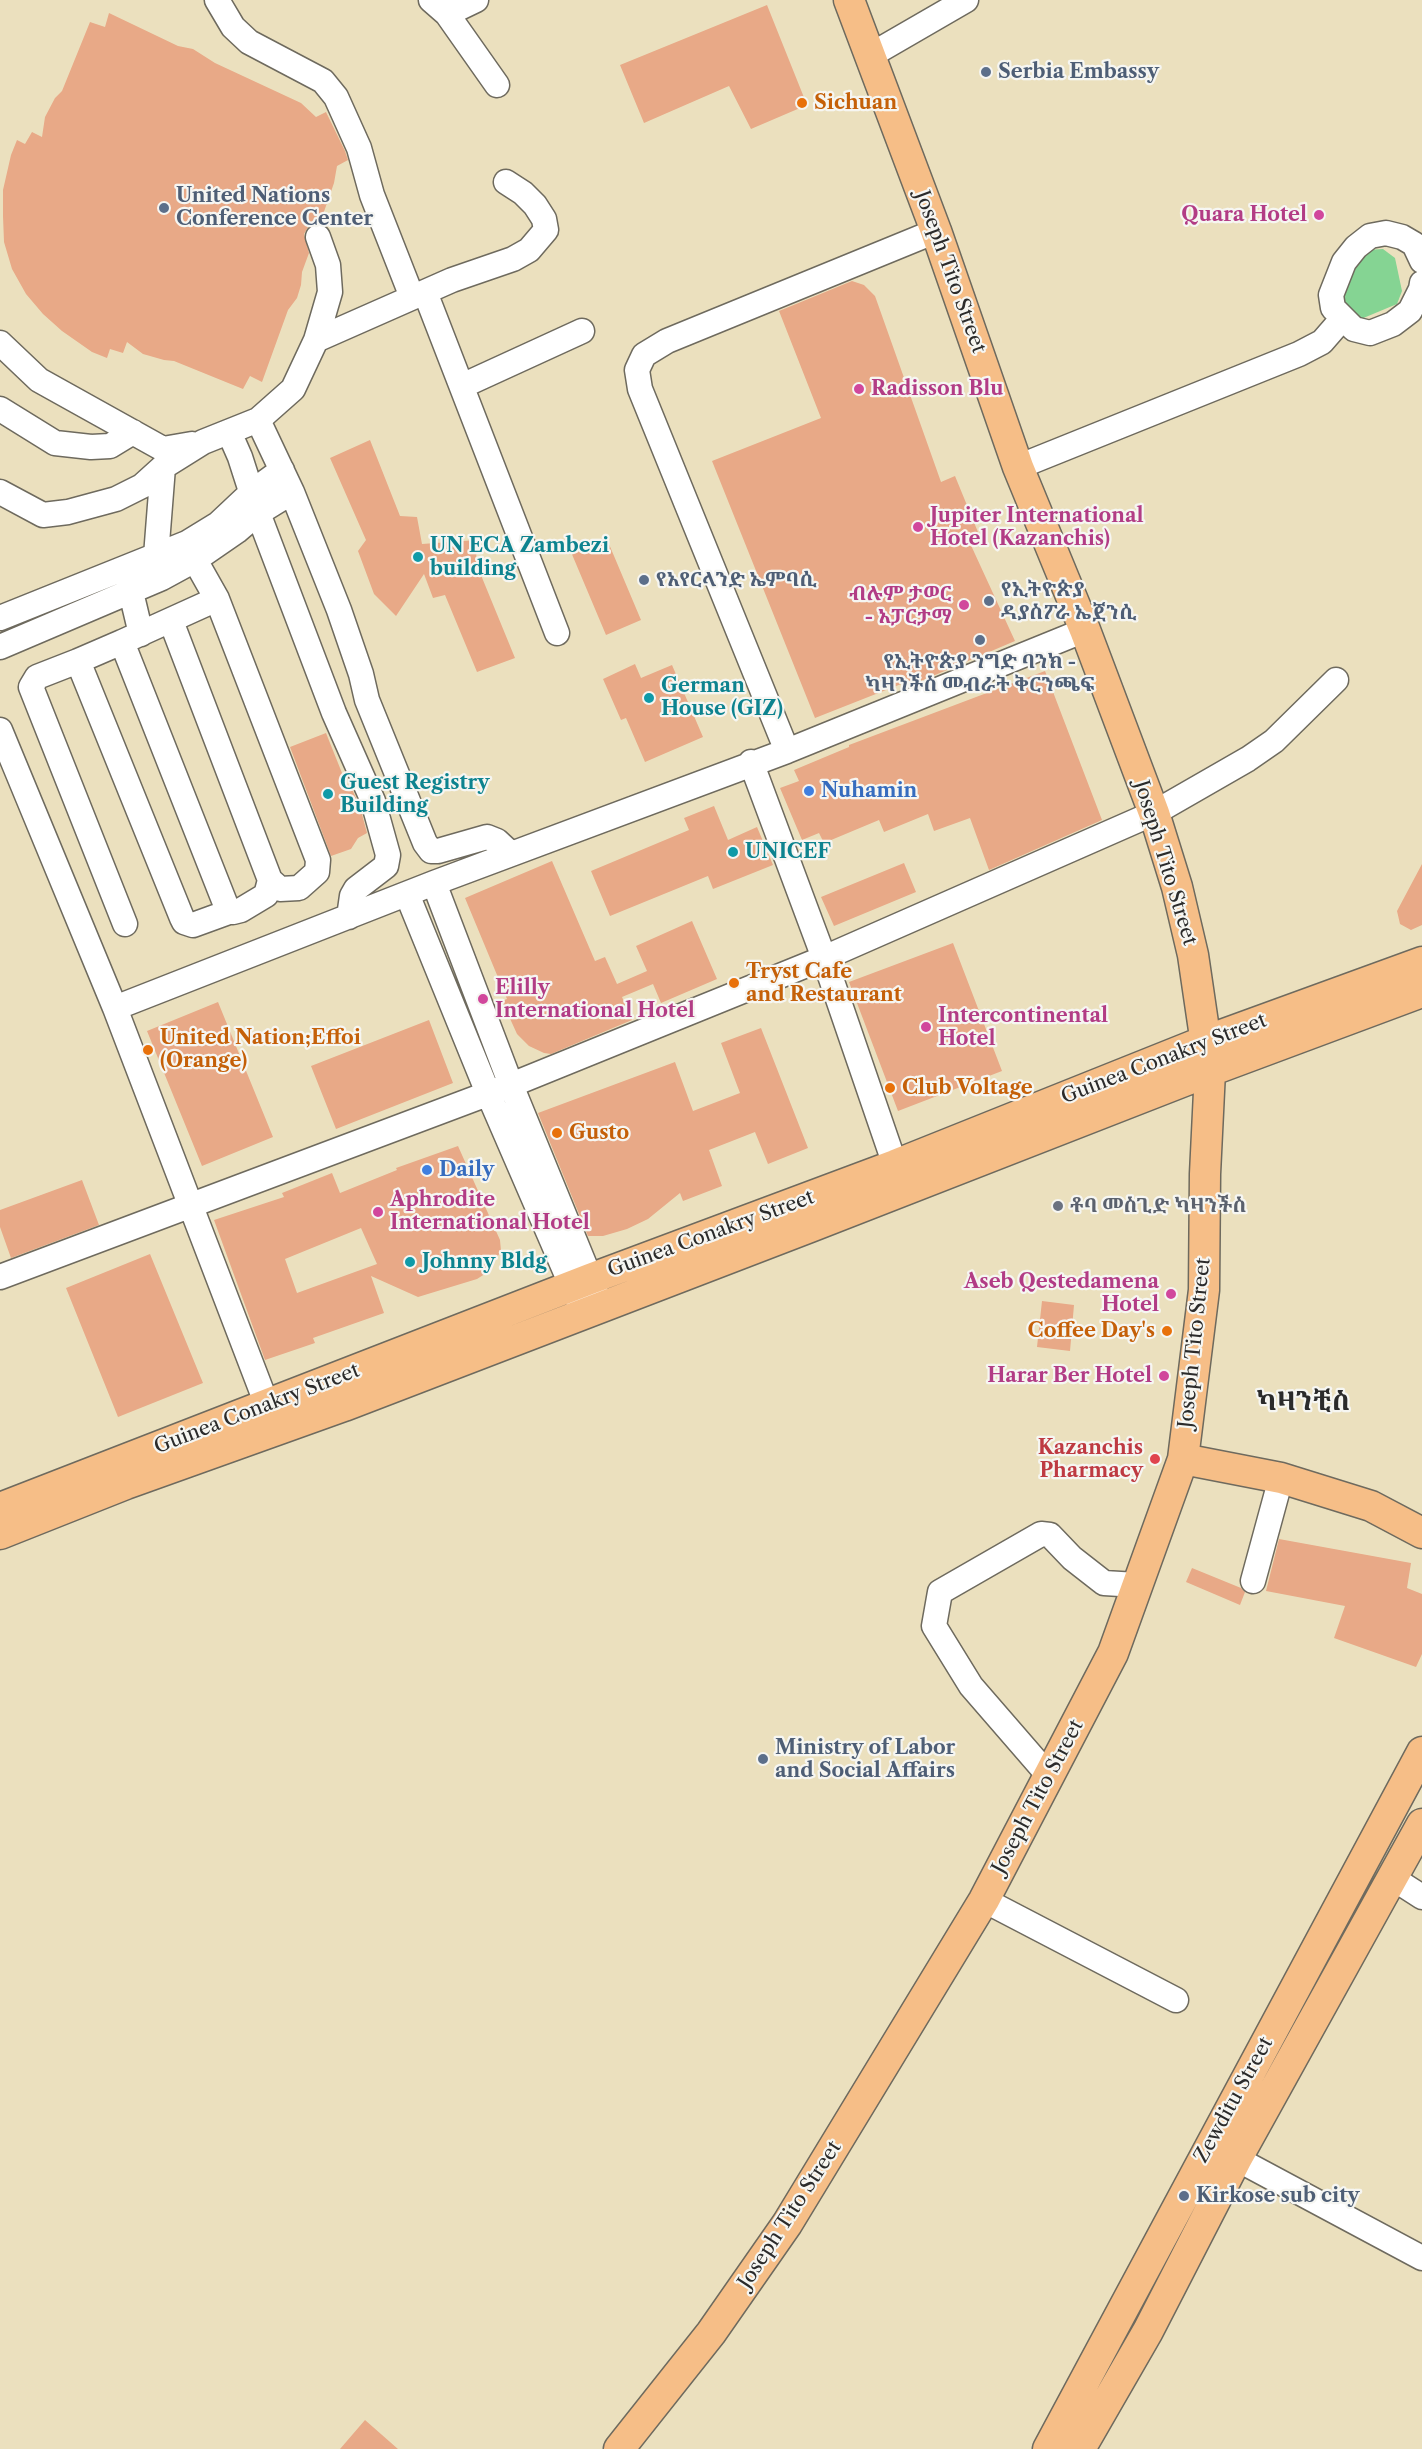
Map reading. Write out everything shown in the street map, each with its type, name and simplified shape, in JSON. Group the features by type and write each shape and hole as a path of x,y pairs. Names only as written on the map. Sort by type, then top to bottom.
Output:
{"main road":[{"name":"Joseph Tito Street","path":"619,2449 711,2333 787,2224 984,1900 1113,1653 1183,1459 1204,1290 1205,1174 1210,1071 1193,956 1177,887 1154,813 1085,630 1018,467 936,231 849,0"},
{"name":"Guinea Conakry Street","path":"0,1508 267,1405 339,1392 592,1310 805,1214 895,1165 1205,1041 1422,962"},
{"name":"Guinea Conakry Street","path":"0,1534 126,1484 339,1392 581,1282 805,1214 1210,1071 1422,992"},
{"path":"1183,1459 1281,1478 1371,1506 1422,1533"},
{"name":"Zewditu Street","path":"1048,2449 1209,2145 1312,1960 1422,1752"},
{"name":"Zewditu Street","path":"1080,2449 1148,2331 1237,2158 1394,1879 1422,1824"}],"street":[{"path":"217,0 233,27 249,42 323,81 336,98 359,148 372,195 462,386 557,633"},
{"path":"476,0 439,7 497,84"},
{"path":"871,56 966,0"},
{"path":"316,340 418,294 513,260 530,250 546,231 544,219 536,205 506,182"},
{"path":"788,751 640,389 637,370 644,355 667,341 936,231"},
{"path":"1422,261 1414,244 1412,231 1370,236 1356,247 1344,262 1331,295 1334,308 1342,319 1354,329 1370,333 1393,324 1410,311 1422,283"},
{"path":"0,492 43,515 68,512 116,499 142,486 163,467 203,442 258,420 293,389 316,340 330,292 328,265 318,237"},
{"path":"1018,467 1299,354 1322,342 1342,319"},
{"path":"462,386 582,331"},
{"path":"0,343 39,380 163,449 203,442"},
{"path":"0,409 56,443 110,446 133,432"},
{"path":"258,420 292,492 339,610 361,674 367,700 425,843 431,851 487,837 497,841 511,854"},
{"path":"229,432 334,713 373,801 388,855 386,866 356,889 352,896 349,916"},
{"path":"159,567 163,467"},
{"path":"0,618 159,567 195,560 237,531 255,502 282,470"},
{"path":"0,647 130,592 187,543 255,502 292,492"},
{"path":"171,621 270,880 279,889 299,888 317,872 318,860 217,599 195,560"},
{"path":"130,592 131,638 227,910"},
{"path":"125,924 31,687 37,677 171,621 217,599"},
{"path":"115,1008 434,883 751,762 788,751 1085,630"},
{"path":"78,661 184,922 193,925 227,910 233,912 242,910 266,894 270,880"},
{"path":"0,1276 511,1085 824,958 1154,813 1248,759 1274,741 1336,680"},
{"path":"334,713 367,700"},
{"path":"0,730 115,1008 267,1405"},
{"path":"751,762 824,958 895,1165"},
{"path":"434,883 511,1085 592,1310"},
{"path":"407,894 488,1093 581,1282"},
{"path":"1253,1581 1281,1478"},
{"path":"1049,1776 971,1686 934,1626 940,1592 1041,1534 1050,1535 1072,1557 1104,1583 1137,1585"},
{"path":"1394,1879 1422,1897"},
{"path":"984,1900 1176,2000"},
{"path":"1209,2145 1422,2258"}],"green space":[{"path":"1383,249 1395,258 1402,291 1397,304 1361,319 1348,313 1342,302 1343,286 1366,250"}],"building":[{"path":"767,5 807,105 751,129 729,86 644,123 620,65"},
{"name":"United Nations Conference Center","path":"109,13 178,46 193,49 215,63 301,103 316,117 326,112 345,151 348,160 337,166 334,183 320,223 308,227 304,234 309,253 302,272 301,285 297,298 288,310 262,382 250,376 243,389 174,361 143,354 127,342 123,353 110,349 107,358 92,352 43,314 26,294 12,269 4,242 3,216 3,190 11,155 17,140 25,144 32,132 42,137 45,117 55,98 62,91 90,22 105,27"},
{"path":"852,281 864,285 875,296 941,482 955,476 980,537 969,541 1015,641 921,681 919,677 815,718 712,461 821,418 779,311"},
{"name":"UN ECA Zambezi building","path":"370,440 400,516 417,517 422,544 477,540 476,563 515,658 477,672 445,595 433,598 424,574 396,616 374,594 358,551 366,540 330,458"},
{"path":"606,537 641,620 606,635 571,552"},
{"name":"German House (GIZ)","path":"635,664 641,678 672,665 703,737 645,762 626,718 621,720 603,679"},
{"path":"1045,671 1102,820 989,870 970,818 934,831 928,814 884,832 879,820 824,843 819,833 802,840 780,788 799,781 794,770 849,747 849,745"},
{"name":"Guest Registry Building","path":"326,733 346,783 352,789 360,807 367,833 358,838 351,849 331,856 290,747"},
{"path":"714,806 728,840 757,827 773,865 713,889 708,876 610,916 591,871 689,830 684,818"},
{"path":"552,861 595,961 605,957 617,984 647,971 636,946 692,921 717,979 661,1003 653,984 622,997 632,1020 551,1054 529,1046 517,1034 502,1001 507,999 465,898"},
{"path":"904,863 916,892 834,926 821,897"},
{"path":"1422,864 1422,925 1411,930 1400,924 1397,911"},
{"name":"Intercontinental Hotel","path":"953,943 1002,1071 898,1111 849,982"},
{"path":"218,1002 273,1137 202,1166 147,1031"},
{"path":"429,1020 453,1083 336,1129 311,1066"},
{"path":"761,1028 808,1148 768,1164 755,1132 709,1150 722,1186 683,1201 680,1193 648,1219 627,1229 603,1236 588,1236 538,1113 675,1062 693,1111 740,1093 721,1043"},
{"path":"458,1146 500,1240 501,1251 488,1272 477,1279 418,1297 371,1276 384,1313 313,1338 315,1343 265,1360 214,1220 284,1197 282,1193 332,1173 340,1193 397,1170 396,1168","holes":["361,1228 377,1264 297,1293 285,1259"]},
{"path":"82,1180 99,1225 11,1258 0,1227 0,1210"},
{"path":"150,1254 203,1383 118,1417 66,1288"},
{"path":"1042,1301 1074,1305 1070,1351 1037,1347"},
{"path":"1279,1539 1411,1563 1407,1588 1422,1594 1422,1654 1416,1667 1334,1638 1345,1606 1266,1591"},
{"path":"1192,1568 1241,1588 1245,1592 1240,1605 1186,1582"},
{"path":"365,2420 398,2449 340,2449"}],"place":[{"name":"Serbia Embassy","path":"986,72"},
{"name":"Sichuan","path":"802,103"},
{"name":"United Nations Conference Center","path":"164,208"},
{"name":"Quara Hotel","path":"1319,215"},
{"name":"Radisson Blu","path":"859,389"},
{"name":"Jupiter International Hotel (Kazanchis)","path":"918,527"},
{"name":"UN ECA Zambezi building","path":"418,557"},
{"name":"የአየርላንድ ኤምባሲ","path":"644,580"},
{"name":"የኢትዮጵያ ዳያስፖራ ኤጀንሲ","path":"989,601"},
{"name":"ብሉም ታወር - አፓርታማ","path":"964,605"},
{"name":"የኢትዮጵያ ንግድ ባንክ - ካዛንችስ መብራት ቅርንጫፍ","path":"980,640"},
{"name":"German House (GIZ)","path":"649,698"},
{"name":"Nuhamin","path":"809,791"},
{"name":"Guest Registry Building","path":"328,794"},
{"name":"UNICEF","path":"733,852"},
{"name":"Tryst Cafe and Restaurant","path":"734,983"},
{"name":"Elilly International Hotel","path":"483,999"},
{"name":"Intercontinental Hotel","path":"926,1027"},
{"name":"United Nation;Effoi (Orange)","path":"148,1050"},
{"name":"Club Voltage","path":"890,1088"},
{"name":"Gusto","path":"557,1133"},
{"name":"Daily","path":"427,1170"},
{"name":"ቶባ መስጊድ ካዛንችስ","path":"1058,1206"},
{"name":"Aphrodite International Hotel","path":"378,1212"},
{"name":"Johnny Bldg","path":"410,1262"},
{"name":"Aseb Qestedamena Hotel","path":"1171,1294"},
{"name":"Coffee Day's","path":"1167,1331"},
{"name":"Harar Ber Hotel","path":"1164,1376"},
{"name":"Kazanchis Pharmacy","path":"1155,1459"},
{"name":"Ministry of Labor and Social Affairs","path":"763,1759"},
{"name":"Kirkose sub city","path":"1184,2196"}],"district":[{"name":"ካዛንቺስ","path":"1303,1402"}]}
